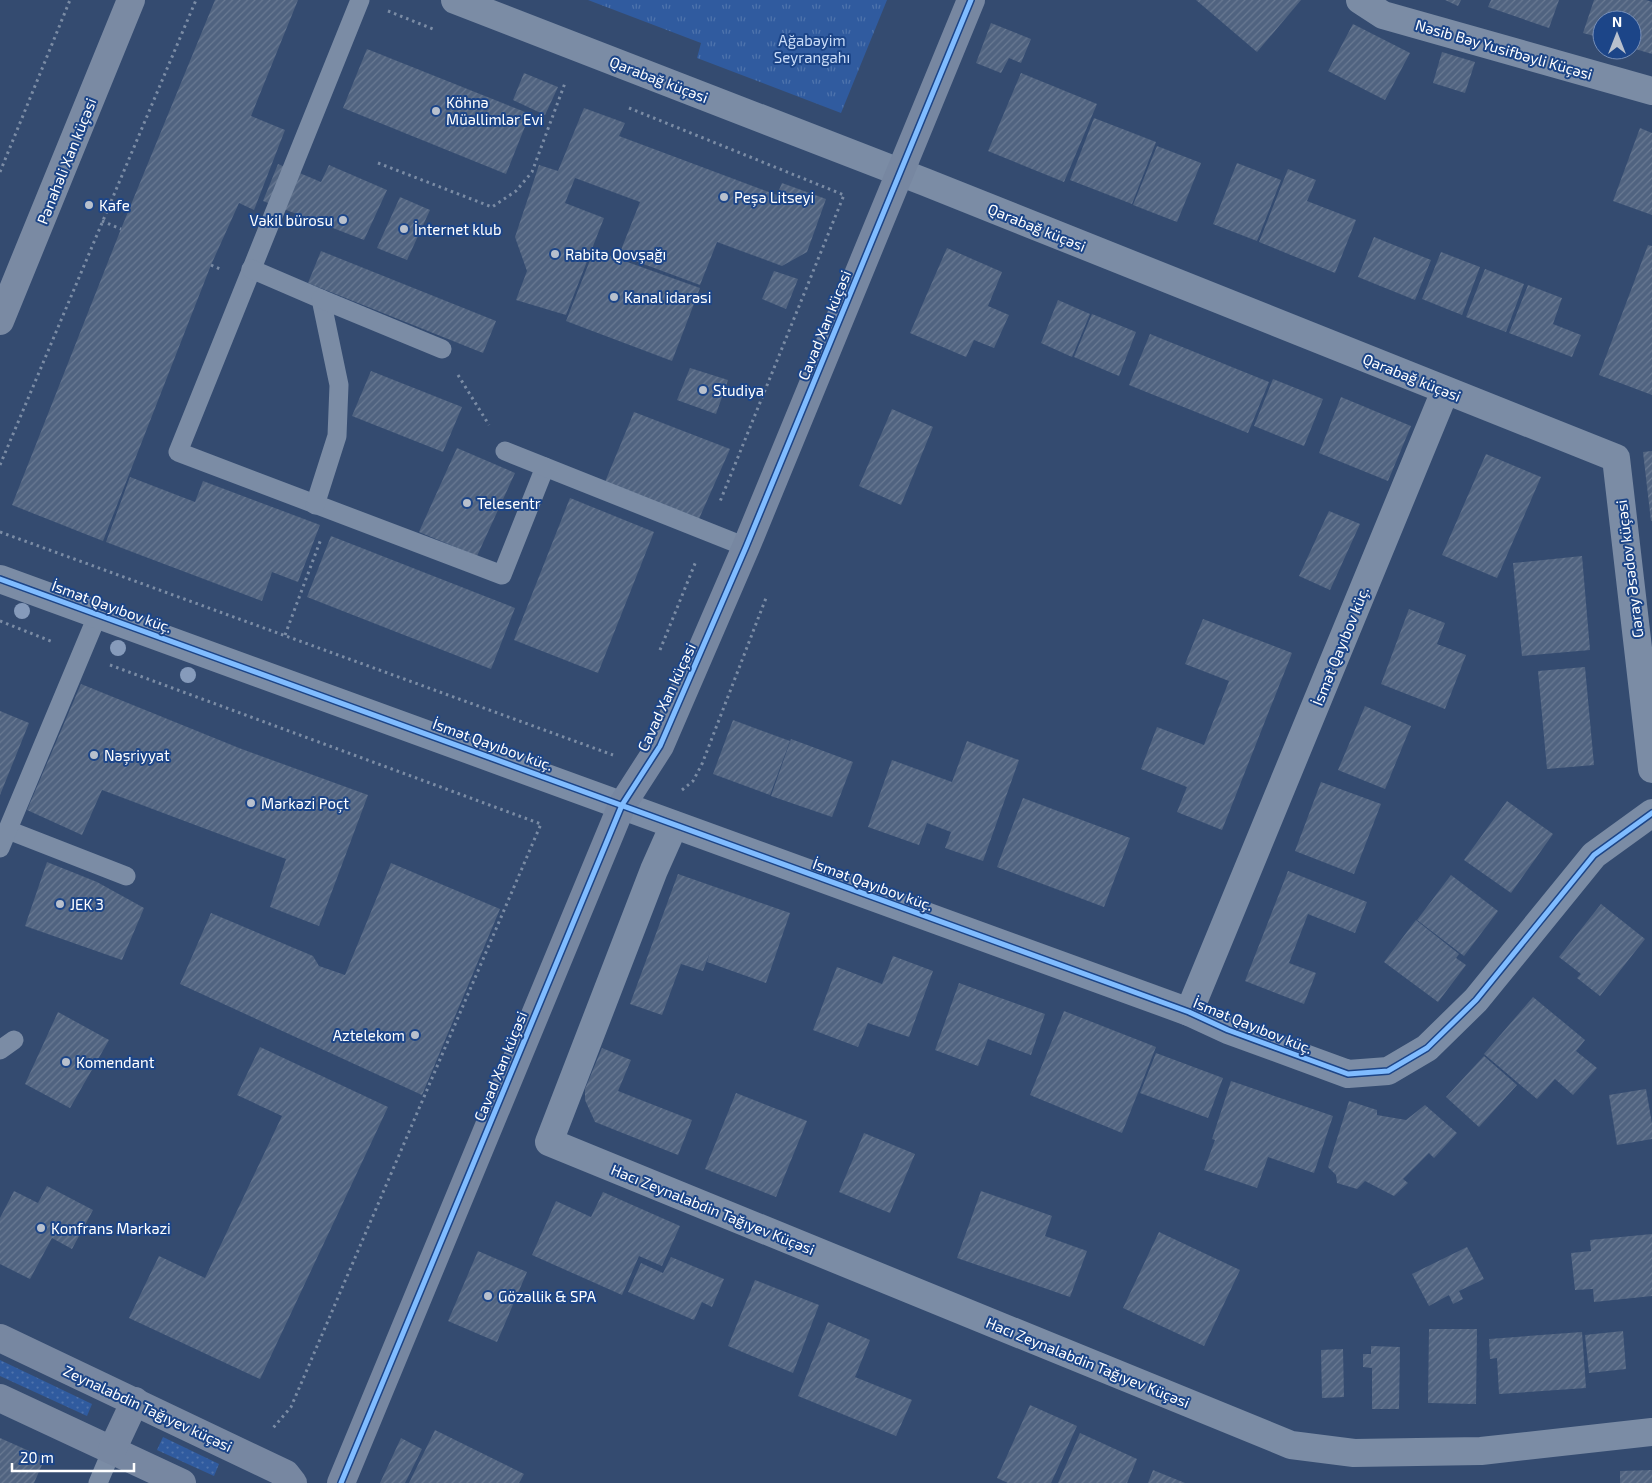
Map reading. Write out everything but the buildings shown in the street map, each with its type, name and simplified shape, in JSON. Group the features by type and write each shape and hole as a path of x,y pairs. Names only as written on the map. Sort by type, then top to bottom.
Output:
{"main road":[{"name":"Pənahəli Xan küçəsi","path":"0,322 131,0"}],"street":[{"name":"Qarabağ küçəsi","path":"455,0 900,172 1616,458"},
{"name":"Cavad Xan küçəsi","path":"341,1483 622,805 660,746 746,547 971,0"},
{"name":"Nəsib Bəy Yusifbəyli Küçəsi","path":"1360,0 1383,15 1652,91"},
{"name":"İsmət Qayıbov küç.","path":"1189,1012 1445,391"},
{"name":"Gəray Əsədov küçəsi","path":"1616,458 1652,769"},
{"name":"İsmət Qayıbov küç.","path":"0,579 1189,1012 1228,1030 1348,1074 1388,1071 1427,1048 1476,1000 1594,854 1652,813"},
{"name":"Hacı Zeynalabdin Tağıyev Küçəsi","path":"674,825 654,870 550,1142 1291,1445 1354,1453 1482,1451 1652,1432"},
{"name":"Zeynalabdin Tağıyev küçəsi","path":"0,1338 286,1474 293,1483"},
{"path":"0,1398 182,1483"},
{"path":"112,1450 135,1401"}],"lane":[{"path":"360,0 178,452 502,575 545,467"},
{"path":"251,268 442,349"},
{"path":"321,299 339,385 337,436 323,508"},
{"path":"505,451 746,547"},
{"path":"0,848 98,614"},
{"path":"8,830 126,876"},
{"path":"98,1483 112,1450"}],"path":[{"path":"0,172 70,0"},
{"path":"0,465 196,0"},
{"path":"360,0 440,32"},
{"path":"556,79 574,86"},
{"path":"378,163 492,207 516,191 532,172 565,83"},
{"path":"628,108 844,195 660,651"},
{"path":"102,221 121,229"},
{"path":"442,349 505,451"},
{"path":"285,635 323,508"},
{"path":"0,532 616,756"},
{"path":"0,621 170,688 541,824 291,1407 268,1434"}],"green space":[{"name":"Ağabəyim Seyrangahı","path":"588,0 887,0 841,113 697,58 701,43"},
{"path":"0,1360 92,1404 87,1416 0,1376"},
{"path":"163,1437 219,1464 214,1476 157,1450"}],"cycle path":[{"path":"341,1483 622,805 660,746 746,547 971,0"},
{"path":"0,579 1189,1012 1228,1030 1348,1074 1388,1071 1427,1048 1476,1000 1594,855 1652,813"}],"place":[{"name":"Köhnə Müəllimlər Evi","path":"436,111"},
{"name":"Peşə Litseyi","path":"724,197"},
{"name":"Kafe","path":"89,205"},
{"name":"Vəkil bürosu","path":"343,220"},
{"name":"İnternet klub","path":"404,229"},
{"name":"Rabitə Qovşağı","path":"555,254"},
{"name":"Kanal idarəsi","path":"614,297"},
{"name":"Studiya","path":"703,390"},
{"name":"Telesentr","path":"467,503"},
{"name":"Nəşriyyat","path":"94,755"},
{"name":"Mərkəzi Poçt","path":"251,803"},
{"name":"JEK 3","path":"60,904"},
{"name":"Aztelekom","path":"415,1035"},
{"name":"Komendant","path":"66,1062"},
{"name":"Konfrans Mərkəzi","path":"41,1228"},
{"name":"Gözəllik & SPA","path":"488,1296"}]}
